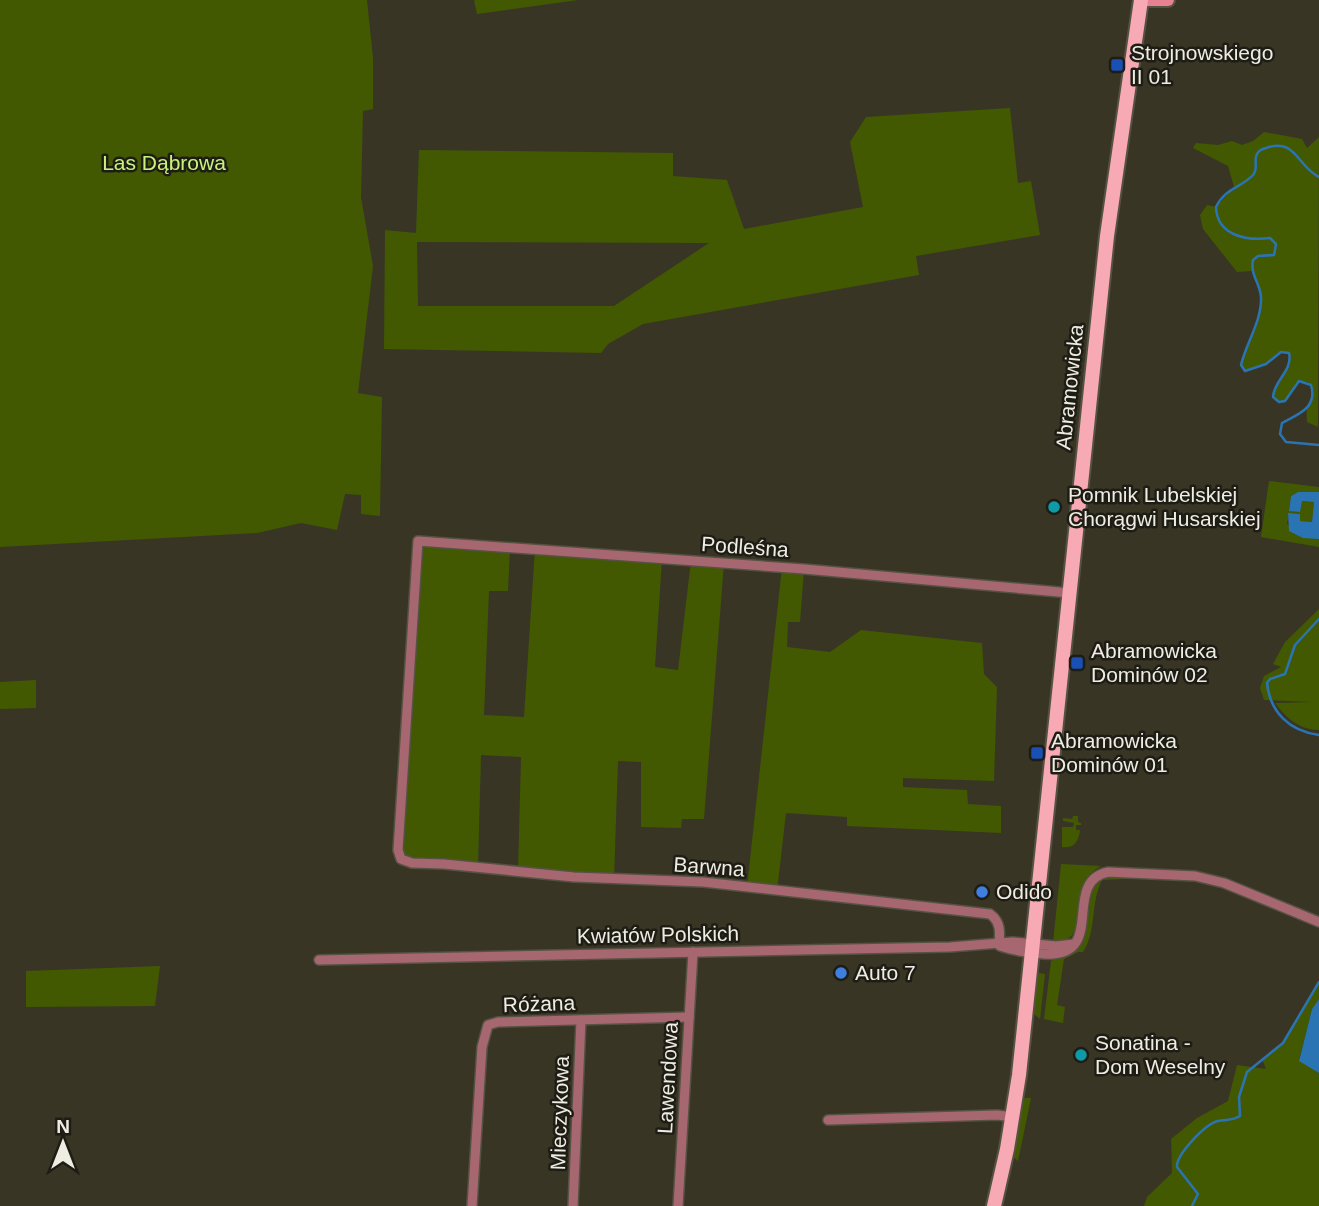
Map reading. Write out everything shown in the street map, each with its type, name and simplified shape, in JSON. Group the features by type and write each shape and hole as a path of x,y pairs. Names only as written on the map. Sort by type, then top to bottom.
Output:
{"main road":[{"name":"Abramowicka","path":"994,1206 1019,1075 1108,221 1141,0"}],"street":[{"path":"1141,0 1168,0"},
{"name":"Podleśna","path":"398,850 418,541 804,569 1070,593"},
{"name":"Barwna","path":"398,850 401,859 412,863 574,877 703,882 990,914 999,926 999,945"},
{"name":"Kwiatów Polskich","path":"319,960 1013,943 1033,949 1062,946 1074,944 1082,930 1088,884 1097,875 1108,872 1195,876 1224,883 1319,922"},
{"name":"Lawendowa","path":"678,1206 693,952"},
{"name":"Różana","path":"472,1206 482,1046 488,1025 498,1022 689,1017"},
{"name":"Mieczykowa","path":"573,1206 581,1020"},
{"path":"828,1120 1013,1117"}],"green space":[{"name":"Las Dąbrowa","path":"0,0 367,0 373,58 373,109 363,111 361,197 373,266 358,393 382,397 380,516 361,514 361,495 345,494 337,530 301,523 257,533 0,547"},
{"path":"475,0 578,0 477,14"},
{"path":"1010,108 1018,183 1031,181 1040,235 916,256 919,275 643,324 608,344 601,353 384,349 385,230 416,233 419,150 673,153 673,176 727,180 744,229 863,207 850,142 866,117","holes":["417,242 709,243 614,306 418,306"]},
{"path":"1264,132 1302,139 1307,148 1319,137 1318,427 1307,422 1312,393 1308,382 1299,381 1285,401 1279,402 1273,397 1276,385 1288,365 1289,353 1281,352 1266,364 1245,371 1242,368 1244,353 1259,314 1260,293 1252,271 1237,272 1203,229 1200,215 1207,205 1216,207 1234,187 1228,166 1193,148 1196,143 1218,145 1232,141 1242,145 1253,141"},
{"path":"1269,481 1319,487 1319,492 1298,492 1291,496 1289,511 1302,501 1314,502 1312,522 1299,521 1289,513 1287,524 1319,539 1319,547 1261,537"},
{"path":"418,541 510,548 508,591 489,591 484,715 524,717 535,549 662,559 655,667 678,670 691,561 724,563 704,819 682,819 681,828 641,827 641,762 618,761 614,879 518,871 521,757 481,755 478,867 401,859"},
{"path":"782,567 804,569 800,622 788,622 787,647 830,652 861,630 982,643 984,674 997,687 994,781 903,778 903,787 967,790 968,804 1001,806 1001,833 847,826 847,817 786,813 777,891 747,887"},
{"path":"1319,609 1319,730 1294,722 1275,703 1312,702 1264,700 1260,688 1264,676 1281,667 1273,664 1285,642"},
{"path":"36,680 36,708 0,709 0,682"},
{"path":"1073,816 1078,816 1078,822 1081,823 1076,825 1076,830 1080,830 1078,838 1073,845 1062,847 1062,827 1073,827 1074,823 1063,821 1063,818 1072,819"},
{"path":"1061,864 1101,866 1089,876 1083,887 1074,933 1066,940 1053,943"},
{"path":"1103,878 1143,878 1102,880 1087,944 1083,952 1064,959 1057,1005 1065,1007 1063,1023 1044,1019 1051,961 1073,953 1081,944 1085,936 1092,889"},
{"path":"160,966 155,1006 26,1007 26,971"},
{"path":"1038,973 1045,974 1040,1019 1034,1014"},
{"path":"1319,982 1319,999 1312,1009 1299,1060 1319,1073 1319,1206 1144,1206 1147,1197 1172,1173 1171,1139 1197,1118 1228,1101 1237,1065 1266,1069 1262,1059 1283,1043"},
{"path":"1025,1098 1031,1098 1018,1161 1013,1157 1013,1150"}],"water":[{"path":"1298,492 1319,492 1319,539 1303,538 1289,531 1288,513 1300,514 1300,521 1312,522 1314,502 1302,501 1300,512 1289,511 1291,496"},
{"path":"1319,999 1319,1073 1299,1061 1312,1009"}],"waterway":[{"path":"1319,177 1284,146 1265,148 1256,156 1256,170 1253,175 1228,192 1216,207 1218,217 1227,230 1243,237 1270,238 1276,244 1274,255 1258,256 1253,260 1261,306 1241,365 1245,371 1266,364 1281,352 1289,353 1288,365 1276,385 1273,397 1279,402 1285,401 1299,381 1311,385 1312,399 1305,409 1282,423 1280,434 1286,442 1319,445"},
{"path":"1319,619 1295,645 1285,674 1270,679 1267,683 1272,703 1283,718 1299,729 1319,735"},
{"path":"1192,1206 1198,1194 1177,1167 1181,1155 1212,1123 1240,1116 1239,1097 1247,1072 1283,1043 1319,982"}],"place":[{"name":"Strojnowskiego II 01","path":"1117,65"},
{"name":"Pomnik Lubelskiej Chorągwi Husarskiej","path":"1054,507"},
{"name":"Abramowicka Dominów 02","path":"1077,663"},
{"name":"Abramowicka Dominów 01","path":"1037,753"},
{"name":"Odido","path":"982,892"},
{"name":"Auto 7","path":"841,973"},
{"name":"Sonatina - Dom Weselny","path":"1081,1055"}]}
